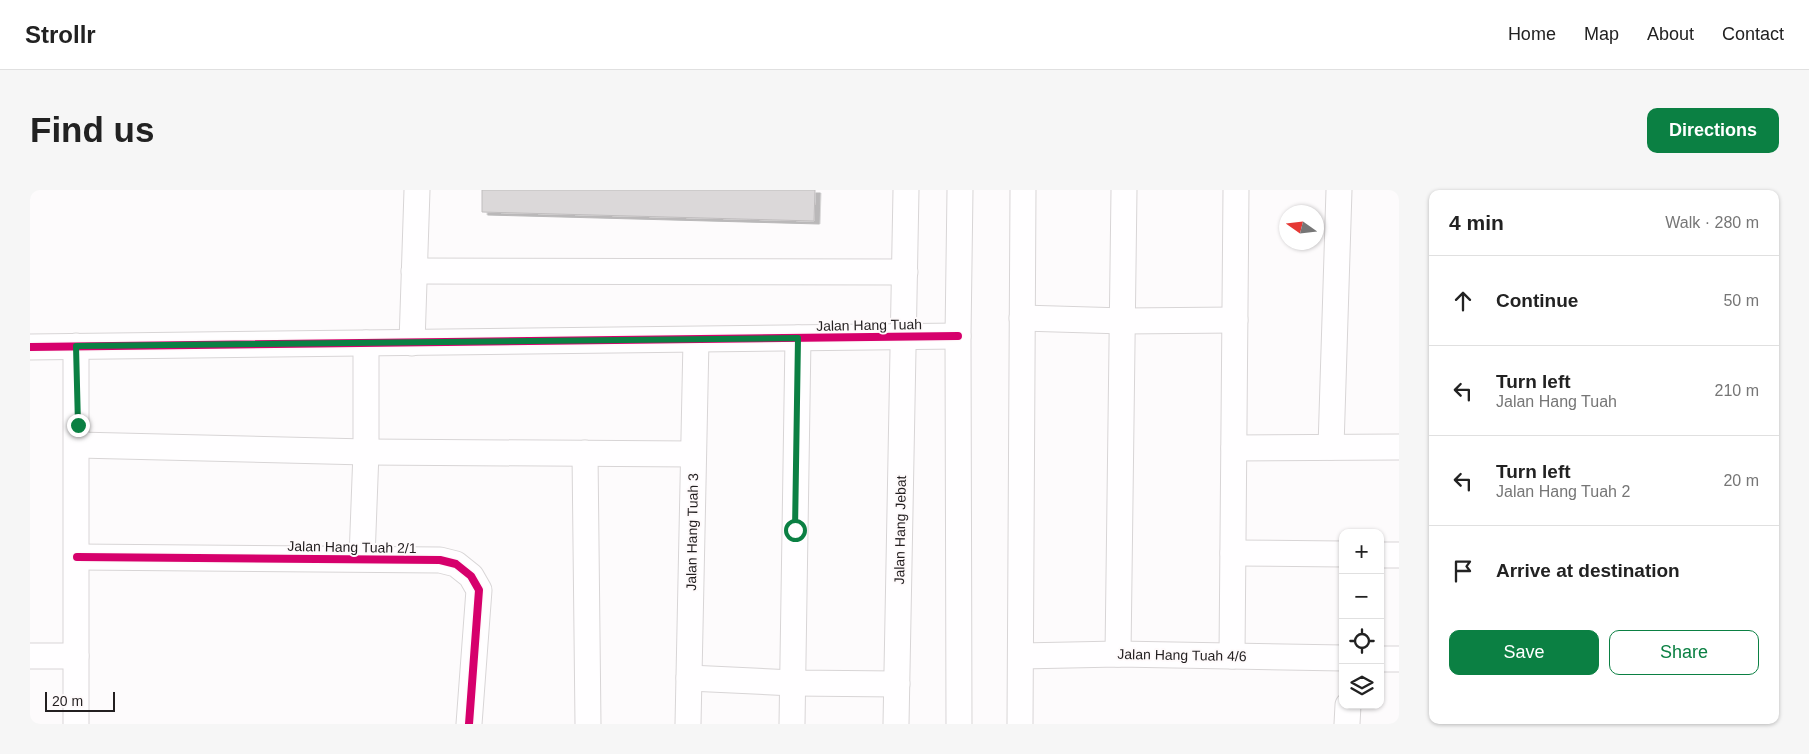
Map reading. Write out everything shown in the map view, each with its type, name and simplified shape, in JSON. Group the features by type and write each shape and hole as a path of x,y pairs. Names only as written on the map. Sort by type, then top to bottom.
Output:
{"street":[{"path":"412,343 417,190"},
{"name":"Jalan Hang Jebat","path":"896,724 906,190"},
{"path":"959,724 958,336 960,190"},
{"path":"1020,724 1023,190"},
{"path":"1118,654 1124,321 1124,190"},
{"path":"1232,656 1236,190"},
{"path":"1331,446 1339,190"},
{"path":"414,271 905,272"},
{"path":"1022,318 1124,321 1235,320"},
{"name":"Jalan Hang Tuah","path":"30,347 958,336"},
{"path":"792,724 798,338"},
{"name":"Jalan Hang Tuah 3","path":"688,724 696,340"},
{"path":"362,558 366,452 366,343"},
{"path":"76,346 78,445 76,724"},
{"path":"78,445 366,452 693,454"},
{"path":"1234,448 1399,447"},
{"path":"586,453 588,724"},
{"path":"1233,553 1339,554"},
{"path":"1384,555 1399,555"},
{"name":"Jalan Hang Tuah 2/1","path":"77,557 362,558 440,560 456,564 471,576 479,590 469,724"},
{"name":"Jalan Hang Tuah 4/6","path":"1021,656 1118,654 1339,658"},
{"path":"30,656 76,656"},
{"path":"1384,659 1399,659"},
{"path":"689,678 793,683 897,684"},
{"path":"1347,724 1348,709"}],"building":[{"path":"482,190 815,190 814,221 482,212"}],"cycle path":[{"path":"30,347 958,336"},
{"path":"77,557 440,560 456,564 471,576 479,590 469,724"}],"route":[{"path":"78,425 76,346 798,338 795,530"}]}
